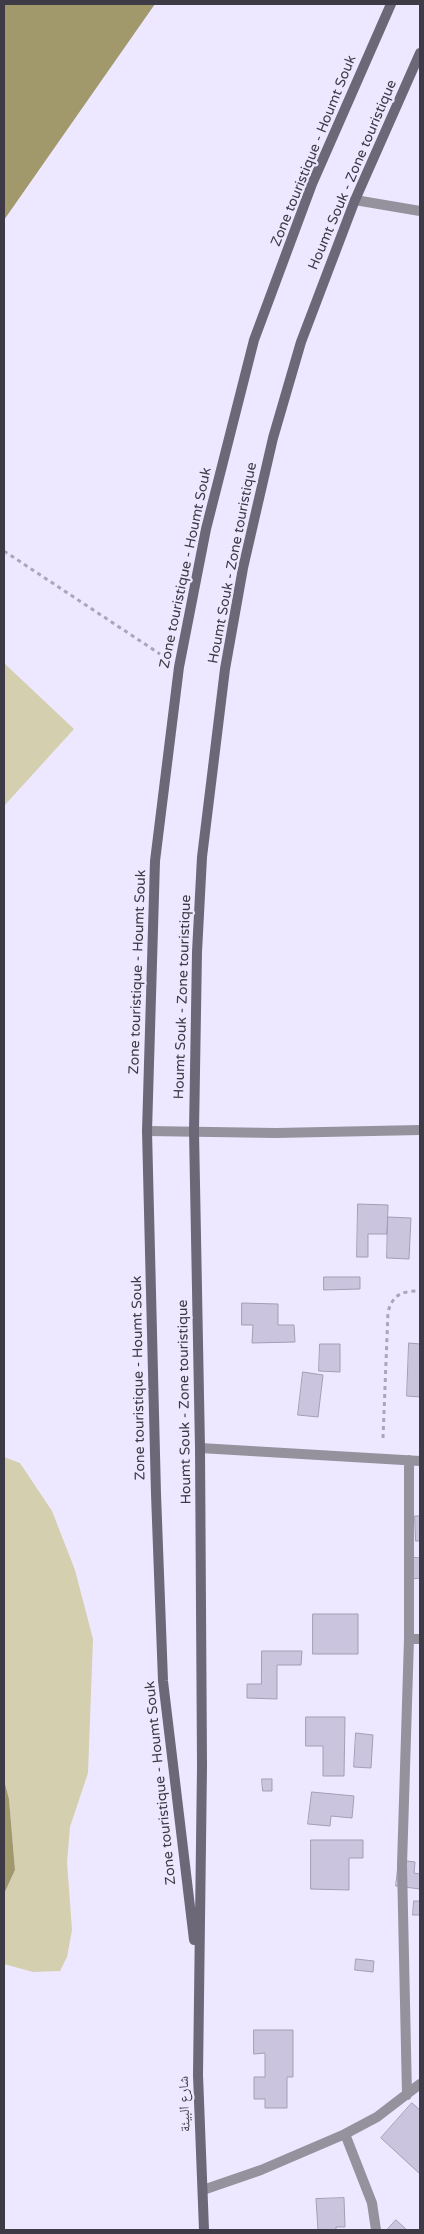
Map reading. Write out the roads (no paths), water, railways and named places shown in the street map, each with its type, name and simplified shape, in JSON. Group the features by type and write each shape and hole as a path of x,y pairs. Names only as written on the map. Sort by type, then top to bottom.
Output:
{"main road":[{"name":"Zone touristique - Houmt Souk","path":"198,1976 163,1681 156,1494 147,1131 155,861 179,667 206,529 254,340 312,184 391,4"},
{"name":"Houmt Souk - Zone touristique","path":"198,1976 202,1766 200,1448 194,1131 197,952 202,857 227,660 243,568 273,438 301,342 355,200 420,53"},
{"name":"شارع البيئة","path":"198,1976 198,2075 204,2230"}],"street":[{"path":"355,200 420,211"},
{"path":"147,1131 276,1133 420,1130"},
{"path":"200,1448 420,1461"},
{"path":"407,2094 402,1865 409,1640 409,1460"},
{"path":"409,1640 420,1639"},
{"path":"203,2190 261,2170 345,2134 377,2117 420,2084"},
{"path":"345,2134 372,2203 376,2230"}]}
